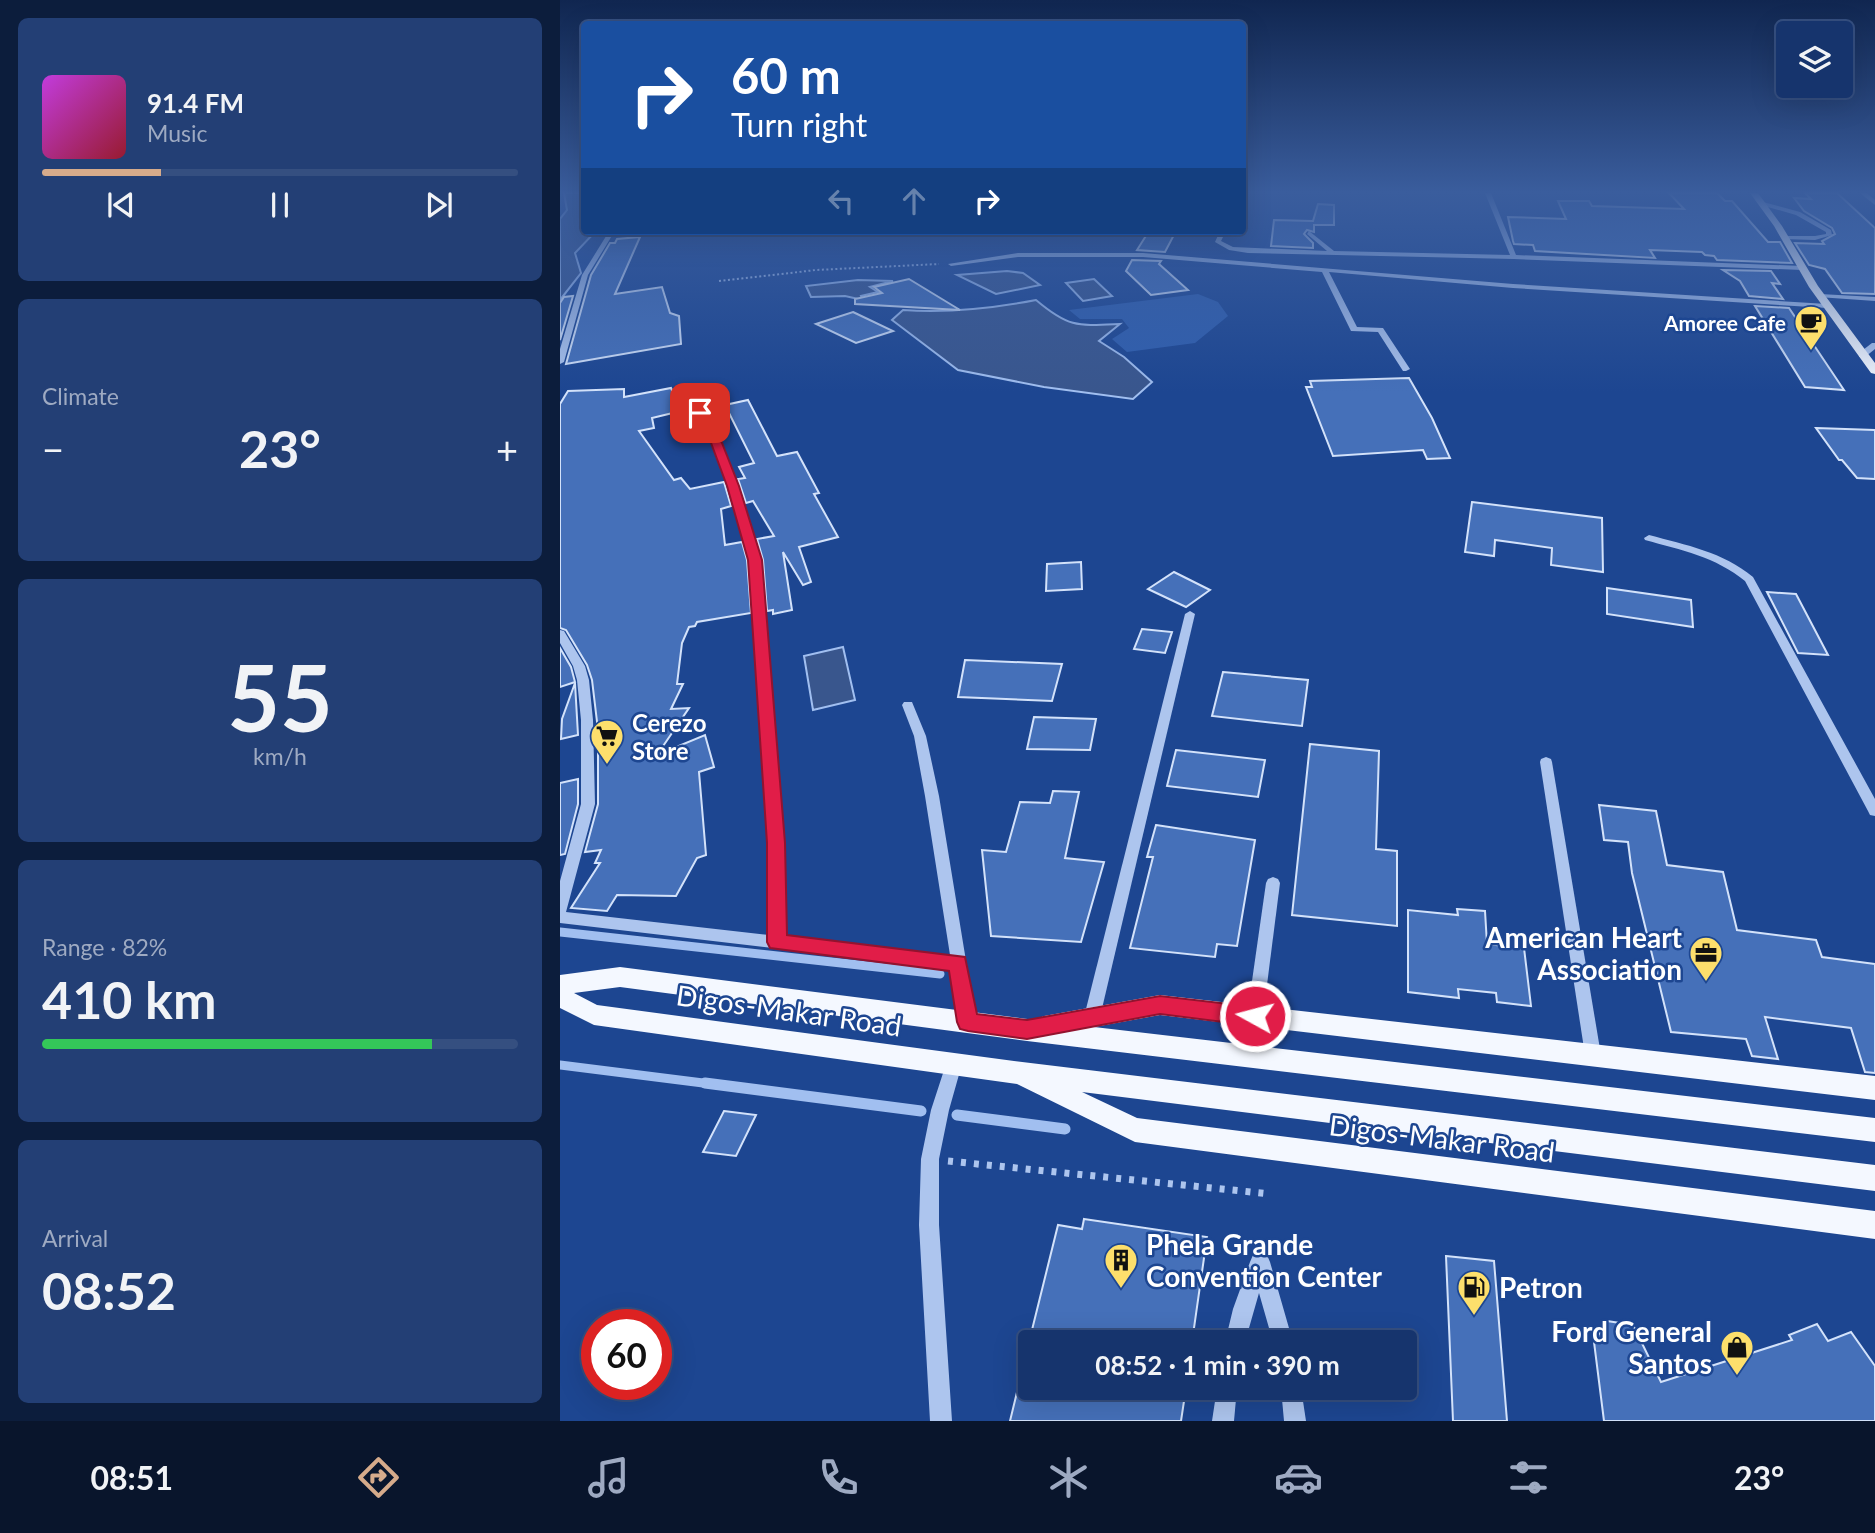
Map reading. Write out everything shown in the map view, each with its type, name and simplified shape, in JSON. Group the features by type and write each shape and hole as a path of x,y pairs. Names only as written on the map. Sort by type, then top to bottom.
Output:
{"main road":[{"path":"1797,259 1820,296 1875,371"},
{"name":"Digos-Makar Road","path":"560,985 620,977 1027,1030 1875,1130"},
{"name":"Digos-Makar Road","path":"560,997 594,1015 1014,1072 1875,1178"},
{"name":"Digos-Makar Road","path":"1027,1030 1160,1005 1875,1088"},
{"name":"Digos-Makar Road","path":"1014,1072 1135,1130 1875,1225"}],"street":[{"path":"560,362 585,275 595,259"},
{"path":"951,264 986,259"},
{"path":"1179,259 1513,286 1827,306"},
{"path":"1575,259 1802,268"},
{"path":"1324,270 1354,329 1380,330 1406,369"},
{"path":"1820,296 1875,299"},
{"path":"1862,355 1875,345"},
{"path":"684,391 717,443 755,560 776,843 777,942"},
{"path":"1649,538 1713,557 1739,569 1749,579 1875,811"},
{"path":"1092,1017 1190,614"},
{"path":"560,633 579,666 583,680 589,804 560,908"},
{"path":"908,705 920,736 927,772 968,1022"},
{"path":"1546,762 1593,1055"},
{"path":"1255,1016 1273,883"},
{"path":"560,917 958,963"},
{"path":"941,1421 929,1224 930,1159 940,1110 954,1064"},
{"path":"1239,1330 1260,1262 1280,1330"},
{"path":"1223,1421 1226,1400"},
{"path":"1292,1400 1295,1421"}],"path":[{"path":"719,281 816,270 951,264"},
{"path":"930,1159 1271,1194"}],"shaded area":[{"path":"560,259 577,259 581,273 560,300"},
{"path":"1007,271 1023,273 1040,285 996,294 957,275"},
{"path":"1094,279 1112,296 1083,301 1066,283"},
{"path":"858,280 893,281 870,287 878,292 861,296 863,300 845,296 811,297 806,286"},
{"path":"1198,294 1218,302 1228,316 1195,343 1127,352 1112,339 1129,328 1122,319 1080,319 1069,310"},
{"path":"1036,300 1057,316 1075,323 1120,324 1099,341 1124,357 1152,382 1133,399 1044,387 958,370 892,320 903,310 970,310"},
{"path":"843,647 855,700 813,710 804,656"}],"building":[{"path":"600,259 630,259 615,294 662,287 670,313 679,316 681,344 566,364 591,275"},
{"path":"1790,259 1792,263 1717,260"},
{"path":"1805,259 1875,259 1875,294 1842,293 1825,269 1809,265"},
{"path":"1132,260 1161,261 1159,264 1188,290 1151,295 1126,271"},
{"path":"1723,270 1771,271 1780,284 1772,283 1783,299 1749,296 1740,281"},
{"path":"909,279 960,310 855,304 855,299 882,293 874,287"},
{"path":"573,296 560,340 560,303 564,297"},
{"path":"1755,306 1789,308 1844,390 1805,387"},
{"path":"853,312 893,331 856,343 816,324"},
{"path":"1409,378 1432,418 1450,458 1427,459 1423,450 1333,456 1306,387 1312,387 1310,381"},
{"path":"671,388 681,411 652,418 654,428 639,431 674,480 681,478 690,489 724,482 731,506 721,509 725,545 742,542 747,560 751,613 697,622 695,626 689,627 682,643 677,684 683,684 671,709 689,708 657,755 705,735 714,767 699,772 706,855 697,858 676,896 617,895 607,911 571,908 600,863 595,863 601,850 585,852 598,804 598,730 592,680 587,665 566,630 560,628 560,404 568,391 624,389 624,397"},
{"path":"748,400 777,456 797,452 819,493 814,494 838,537 799,547 811,582 803,585 783,552 792,610 773,614 773,610 767,611 763,560 757,539 774,536 753,501 746,503 738,479 745,478 739,467 754,463 725,405"},
{"path":"1816,428 1875,430 1875,479 1857,478 1842,460 1839,460"},
{"path":"1472,502 1602,518 1603,572 1551,565 1552,548 1495,540 1494,556 1465,552"},
{"path":"1081,562 1082,589 1046,591 1047,564"},
{"path":"1174,572 1210,590 1186,607 1148,589"},
{"path":"1607,588 1691,600 1693,627 1607,614"},
{"path":"1767,592 1796,594 1828,655 1798,653"},
{"path":"1142,629 1172,632 1165,653 1134,649"},
{"path":"560,648 571,667 575,682 560,687"},
{"path":"965,660 1062,664 1052,701 958,697"},
{"path":"1223,672 1308,680 1302,726 1212,716"},
{"path":"575,683 578,735 561,739 562,719"},
{"path":"1034,717 1096,719 1090,750 1027,749"},
{"path":"1310,744 1379,751 1376,849 1397,851 1397,926 1292,915"},
{"path":"1176,750 1265,760 1258,797 1167,786"},
{"path":"578,779 578,804 565,854 560,855 560,783"},
{"path":"1053,791 1079,792 1065,858 1104,862 1081,942 991,936 982,850 1006,852 1020,802 1050,803"},
{"path":"1599,805 1656,811 1667,865 1723,872 1737,930 1816,940 1822,957 1875,964 1875,1073 1865,1072 1851,1028 1765,1017 1778,1059 1752,1056 1746,1039 1671,1032 1632,873 1628,842 1604,840"},
{"path":"1156,825 1255,840 1237,946 1217,944 1215,957 1130,948 1153,857 1147,857"},
{"path":"1457,909 1485,911 1487,944 1524,948 1531,1006 1497,1002 1496,993 1458,989 1459,998 1408,992 1408,910 1458,915"},
{"path":"724,1111 756,1115 736,1156 703,1152"},
{"name":"Phela Grande Convention Center","path":"1084,1219 1207,1237 1194,1330 1032,1330 1058,1225 1082,1229"},
{"name":"Petron","path":"1446,1256 1494,1261 1507,1421 1453,1421"},
{"path":"1607,1321 1633,1325 1661,1382 1792,1340 1789,1335 1817,1324 1828,1341 1851,1332 1875,1366 1875,1421 1604,1421 1594,1342"},
{"path":"1018,1388 1018,1400 1184,1400 1181,1421 1010,1421"}],"waterway":[{"path":"560,932 940,974"},
{"path":"560,1065 719,1085"},
{"path":"705,1083 921,1111"},
{"path":"957,1115 1065,1129"}],"place":[{"name":"Amoree Cafe","path":"1811,352"},
{"name":"Cerezo Store","path":"607,766"},
{"name":"American Heart Association","path":"1706,983"},
{"name":"Phela Grande Convention Center","path":"1121,1290"},
{"name":"Petron","path":"1474,1317"},
{"name":"Ford General Santos","path":"1737,1377"}],"route":[{"path":"700,413 717,443 755,560 776,843 777,942 958,963 968,1022 1027,1030 1160,1005 1255,1016"}]}
